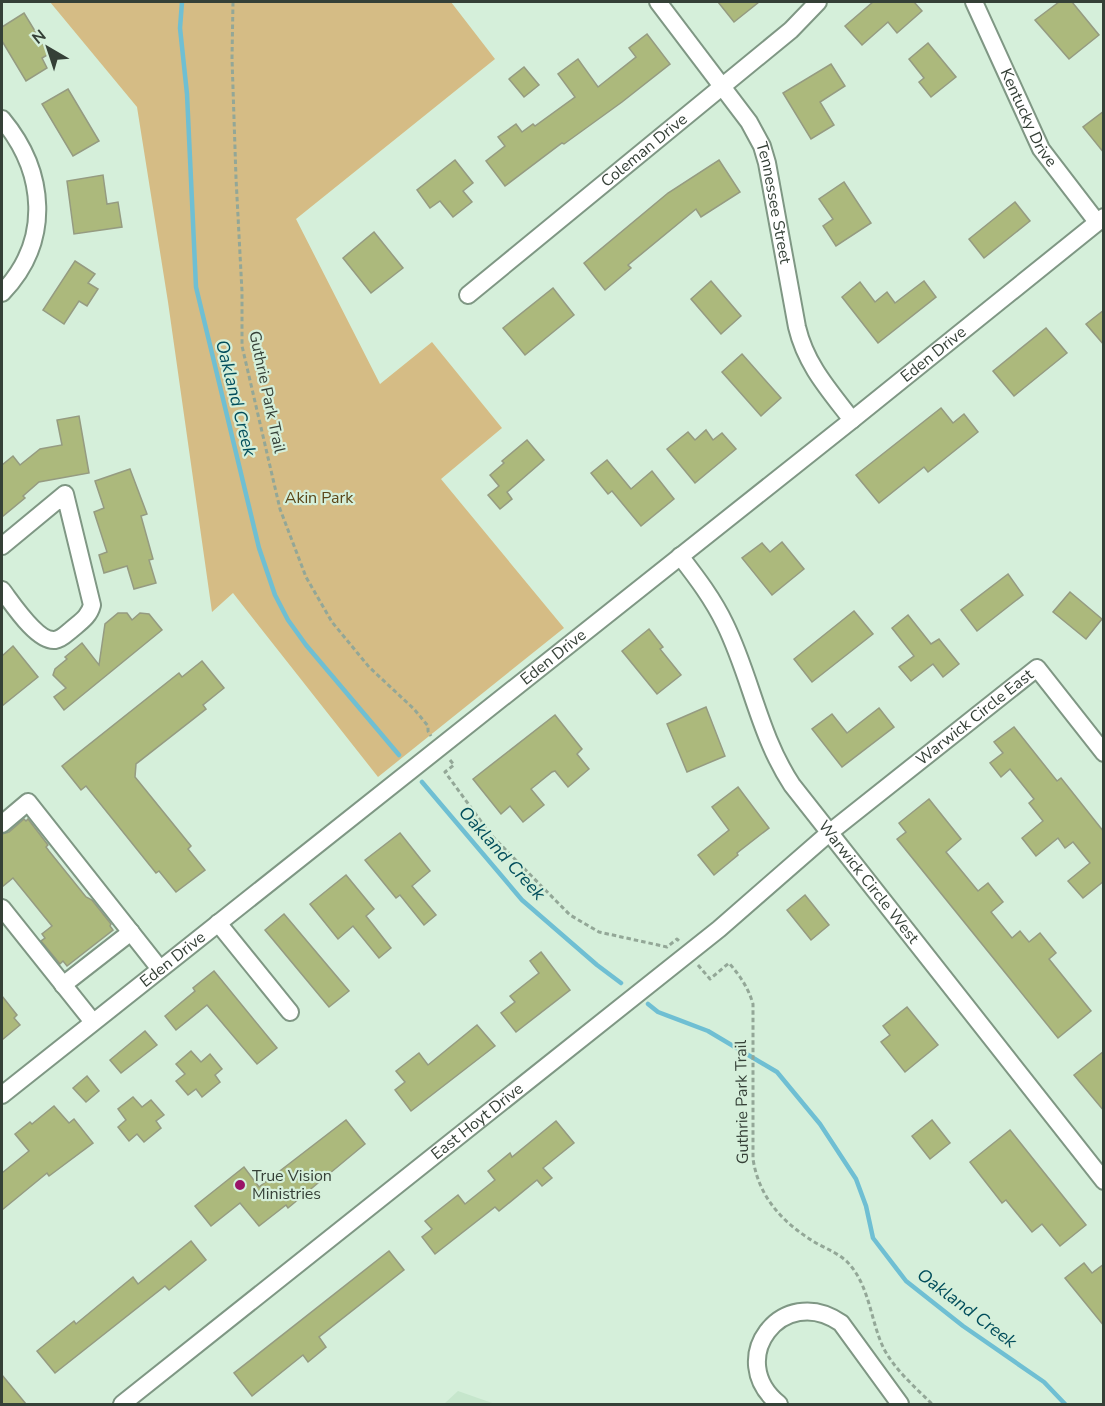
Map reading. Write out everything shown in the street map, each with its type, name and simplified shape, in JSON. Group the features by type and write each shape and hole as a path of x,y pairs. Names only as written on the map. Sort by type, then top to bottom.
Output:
{"street":[{"name":"Tennessee Street","path":"658,2 755,131 765,154 803,350 815,372 852,420"},
{"name":"Coleman Drive","path":"468,295 791,30 818,2"},
{"name":"Kentucky Drive","path":"974,2 1041,150 1100,220"},
{"path":"2,119 18,140 29,165 36,186 37,211 35,233 27,257 2,292"},
{"name":"Eden Drive","path":"2,1095 852,420 1100,220"},
{"path":"2,546 65,495 92,605 87,616 64,635 57,639 48,639 35,631 2,590"},
{"name":"Warwick Circle West","path":"680,556 705,589 726,625 760,720 784,773 1104,1181"},
{"name":"Warwick Circle East","path":"829,833 1036,668 1104,753"},
{"path":"2,824 28,802 160,969"},
{"name":"East Hoyt Drive","path":"122,1404 719,929 829,833"},
{"path":"2,908 93,1022"},
{"path":"218,923 290,1012"},
{"path":"63,985 131,932"},
{"path":"779,1404 765,1390 759,1378 758,1352 766,1334 776,1322 785,1316 805,1311 826,1314 841,1323 900,1404"}],"path":[{"name":"Guthrie Park Trail","path":"233,2 232,58 242,292 242,346 280,509 306,578 321,606 356,653 422,718 431,736"},
{"path":"449,759 454,765 445,772 491,835 570,915 599,932 667,947 677,939 680,943"},
{"name":"Guthrie Park Trail","path":"697,964 710,979 729,963 744,981 750,993 753,1004 753,1159 762,1192 784,1221 849,1263 864,1290 885,1351 899,1370 932,1404"}],"shaded area":[{"path":"458,1391 495,1404 444,1404"}],"green space":[{"name":"Akin Park","path":"50,2 451,2 495,59 296,219 380,384 432,342 502,428 441,479 564,628 378,777 233,593 212,612 168,302 137,107"}],"building":[{"path":"718,2 759,2 734,22"},
{"path":"873,2 914,2 922,11 897,33 888,22 862,45 845,26"},
{"path":"1059,2 1072,2 1099,35 1069,59 1035,20"},
{"path":"24,13 49,54 42,58 47,68 26,81 2,41 2,27"},
{"path":"647,34 670,64 622,102 505,186 486,161 505,146 498,137 516,124 522,132 533,124 535,126 575,97 558,74 578,59 598,87 636,57 629,48"},
{"path":"928,43 956,77 931,97 919,82 924,78 909,59"},
{"path":"831,64 845,86 820,102 834,125 811,139 783,93"},
{"path":"524,67 539,85 524,97 509,79"},
{"path":"68,89 99,141 73,156 42,104"},
{"path":"1104,111 1104,153 1083,127"},
{"path":"455,160 473,183 463,191 472,202 453,217 440,201 430,208 417,190"},
{"path":"719,160 740,192 701,217 696,209 628,265 631,268 605,290 584,263 668,193"},
{"path":"103,175 107,204 118,202 122,227 74,234 67,181"},
{"path":"844,182 871,223 836,246 823,226 833,219 819,199"},
{"path":"1015,202 1030,221 984,258 969,239"},
{"path":"374,232 403,268 371,293 343,258"},
{"path":"75,261 95,274 88,283 98,289 87,306 79,301 64,324 43,310"},
{"path":"711,281 741,316 721,334 691,299"},
{"path":"924,281 936,297 878,343 842,297 860,282 875,302 887,292 895,303"},
{"path":"553,288 574,315 525,355 503,328"},
{"path":"1104,310 1104,345 1086,324"},
{"path":"1046,328 1067,353 1014,396 993,371"},
{"path":"742,354 781,398 761,416 722,372"},
{"path":"941,408 953,423 964,414 978,432 928,472 924,467 879,503 856,475"},
{"path":"79,416 89,473 39,482 23,496 25,498 2,517 2,465 13,456 20,465 40,449 62,445 57,420"},
{"path":"706,430 713,440 722,433 736,449 695,483 667,449 688,432 695,440"},
{"path":"527,440 544,460 507,492 512,499 500,509 488,495 499,486 490,475 504,463 502,461"},
{"path":"607,460 631,489 652,471 674,499 641,526 612,491 608,494 591,473"},
{"path":"130,469 147,514 141,516 153,559 149,560 156,583 134,589 127,566 104,573 99,555 107,552 94,512 104,508 95,481"},
{"path":"782,542 804,569 772,595 742,558 762,543 770,552"},
{"path":"1008,574 1023,595 977,631 961,610"},
{"path":"1070,592 1102,619 1086,639 1053,612"},
{"path":"854,611 873,634 812,682 794,659"},
{"path":"118,613 127,613 132,620 140,613 149,614 162,630 64,710 54,697 66,688 53,675 55,669 82,643 99,665 105,624"},
{"path":"908,615 931,644 939,639 959,664 943,677 933,664 911,681 899,667 914,656 892,628"},
{"path":"649,629 663,647 660,649 681,675 657,694 622,651"},
{"path":"13,646 38,677 2,706 2,656"},
{"path":"202,661 224,688 203,705 206,709 136,764 135,777 191,846 188,849 205,870 176,892 159,871 156,873 86,786 81,790 62,766 179,673 182,677"},
{"path":"706,707 725,756 687,772 667,724"},
{"path":"879,708 894,727 842,767 812,729 832,714 847,733"},
{"path":"555,715 582,749 577,754 589,769 568,787 555,771 552,772 531,789 544,805 523,822 510,806 501,814 473,779"},
{"path":"1014,727 1057,781 1061,778 1104,832 1104,881 1083,898 1068,881 1090,863 1073,842 1065,848 1058,838 1036,856 1022,838 1043,821 1029,803 1034,799 1010,769 1001,777 990,763 1003,753 994,742"},
{"path":"738,787 769,828 714,875 698,855 729,830 712,807"},
{"path":"929,799 961,839 946,852 978,891 988,883 1003,902 991,912 1012,938 1020,931 1029,942 1040,933 1056,953 1049,959 1091,1011 1058,1038 897,839 906,832 899,823"},
{"path":"24,819 26,821 28,819 48,845 46,847 49,851 86,897 92,900 111,924 113,930 67,966 63,961 60,964 41,941 45,938 42,934 52,926 13,878 2,887 2,834 9,832"},
{"path":"400,833 430,871 412,886 436,915 424,925 400,895 396,898 365,860"},
{"path":"346,875 374,909 366,916 391,948 379,958 353,926 338,939 310,904"},
{"path":"805,895 829,925 811,940 787,910"},
{"path":"284,914 349,991 329,1007 265,930"},
{"path":"541,952 570,990 516,1032 501,1013 515,1002 510,996 539,973 530,961"},
{"path":"214,971 277,1048 257,1064 207,1005 176,1030 165,1016 195,991 193,988"},
{"path":"2,996 17,1015 14,1018 20,1025 2,1040"},
{"path":"907,1007 938,1045 905,1072 881,1042 890,1035 883,1026"},
{"path":"477,1025 495,1046 411,1111 395,1090 405,1082 396,1071 419,1053 428,1065"},
{"path":"145,1031 157,1045 121,1073 110,1060"},
{"path":"191,1051 201,1062 210,1054 222,1069 215,1075 220,1082 202,1097 196,1089 188,1095 176,1081 185,1074 176,1064"},
{"path":"1104,1051 1104,1111 1074,1075"},
{"path":"87,1076 99,1091 86,1102 73,1088"},
{"path":"133,1097 142,1107 151,1100 164,1115 156,1121 161,1128 144,1142 137,1134 129,1141 118,1127 126,1120 118,1109"},
{"path":"54,1106 69,1123 74,1119 93,1143 49,1176 47,1173 2,1210 2,1173 29,1151 15,1134"},
{"path":"346,1120 365,1144 288,1208 286,1205 259,1226 240,1203 211,1226 195,1206 244,1167 259,1187"},
{"path":"932,1120 950,1143 930,1159 912,1136"},
{"path":"556,1121 574,1143 543,1168 552,1178 542,1186 537,1180 499,1211 495,1207 435,1254 422,1237 432,1229 425,1221 458,1195 465,1204 495,1180 488,1171 510,1153 512,1157"},
{"path":"1010,1130 1086,1225 1060,1246 1042,1224 1032,1232 1006,1200 1002,1203 970,1162"},
{"path":"191,1241 206,1260 169,1290 165,1286 55,1373 37,1351 74,1321 76,1324 133,1277 138,1284"},
{"path":"389,1251 404,1270 319,1337 326,1347 308,1362 303,1355 252,1396 234,1373"},
{"path":"1084,1263 1092,1273 1104,1264 1104,1326 1065,1278"},
{"path":"2,1375 26,1404 2,1404"}],"waterway":[{"name":"Oakland Creek","path":"182,2 180,28 187,94 196,287 259,548 275,595 288,620 306,645 399,755"},
{"name":"Oakland Creek","path":"422,782 522,900 621,983"},
{"name":"Oakland Creek","path":"648,1004 658,1012 708,1031 777,1072 820,1124 856,1179 866,1206 873,1238 906,1281 963,1326 1044,1382 1065,1404"}],"place":[{"name":"True Vision Ministries","path":"240,1185"}]}
